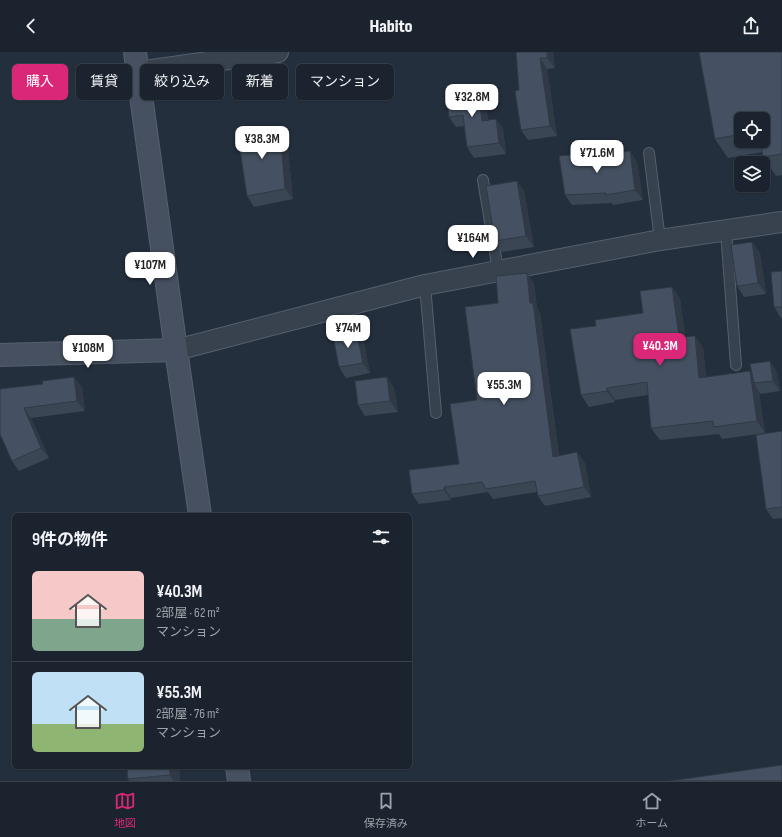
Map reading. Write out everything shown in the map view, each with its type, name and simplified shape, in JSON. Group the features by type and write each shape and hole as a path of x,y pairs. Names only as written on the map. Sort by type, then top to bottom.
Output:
{"street":[{"path":"200,513 137,62 278,52"},
{"path":"0,354 176,350 425,285 660,240 782,222"},
{"path":"237,769 239,781"}],"lane":[{"path":"649,153 660,240"},
{"path":"483,180 498,270"},
{"path":"726,231 736,365"},
{"path":"425,285 436,413"}],"building":[{"path":"516,52 547,52 547,58 540,58 550,126 521,130 515,91 519,90"},
{"path":"699,52 782,52 782,154 763,156 761,148 770,148 770,112 734,112 734,135 715,139"},
{"path":"478,89 482,121 496,119 499,143 467,147 463,115 449,117 446,93"},
{"path":"280,129 285,189 247,196 237,130"},
{"path":"630,151 635,190 606,195 606,193 565,195 559,156 581,154 582,158"},
{"path":"517,181 526,236 495,241 486,186"},
{"path":"752,242 758,283 737,286 731,245"},
{"path":"782,271 782,307 774,307 771,272"},
{"path":"527,273 530,303 533,303 553,457 577,452 584,487 538,496 535,481 486,489 482,482 444,487 444,490 412,494 409,470 459,464 450,404 477,400 465,307 498,303 496,276"},
{"path":"672,287 679,337 695,336 699,378 750,371 757,421 714,427 713,421 651,428 647,382 607,388 607,391 581,395 570,329 596,326 595,320 643,313 640,291"},
{"path":"356,331 363,363 339,367 333,336"},
{"path":"770,361 773,381 754,383 750,364"},
{"path":"74,377 77,401 24,408 41,448 12,461 0,434 0,389 43,384 42,381"},
{"path":"387,377 390,401 358,405 355,381"},
{"path":"782,431 782,507 766,509 756,435"},
{"path":"782,765 782,781 670,781"},
{"path":"127,769 170,769 170,775 128,779"}]}
